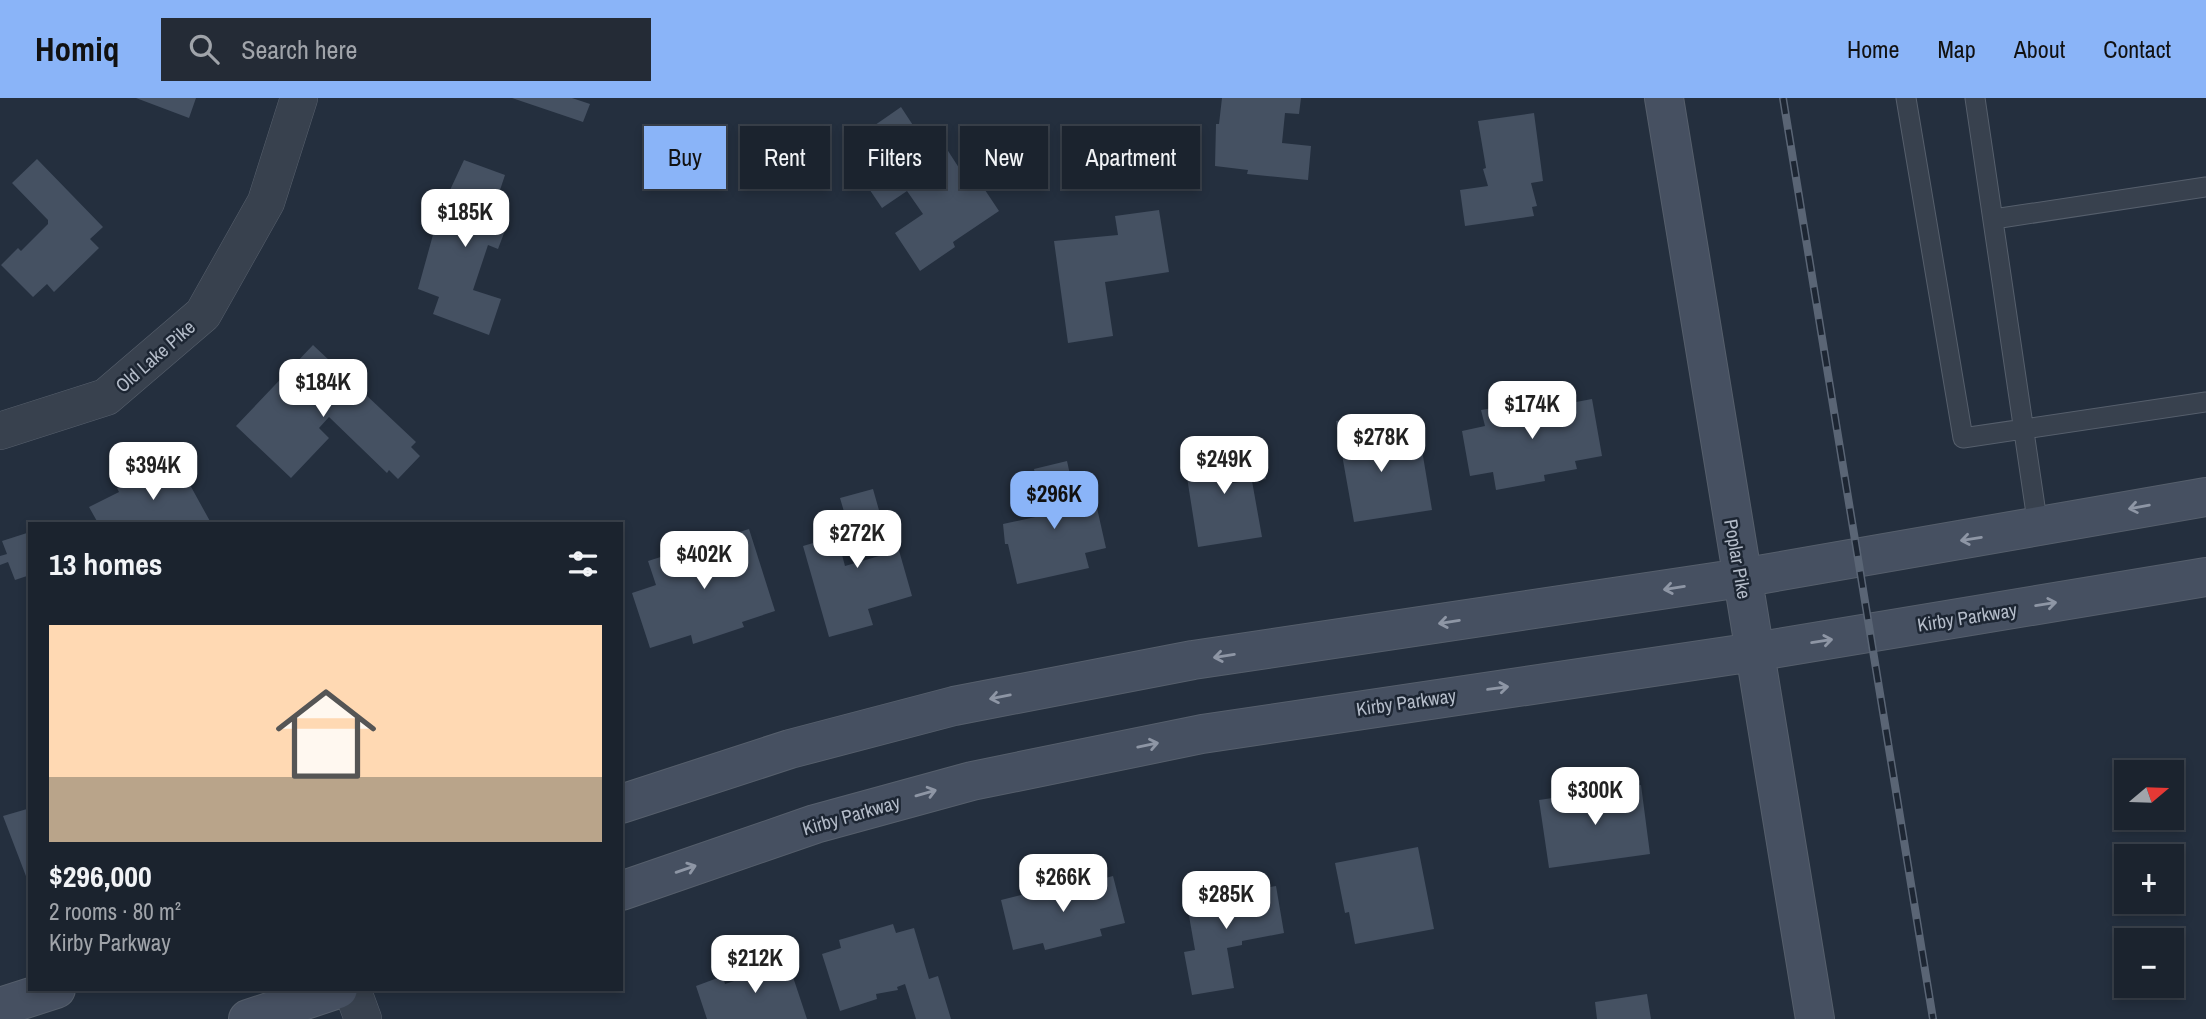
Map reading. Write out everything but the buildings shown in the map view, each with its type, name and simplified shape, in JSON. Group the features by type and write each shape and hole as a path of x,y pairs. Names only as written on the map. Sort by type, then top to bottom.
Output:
{"main road":[{"name":"Poplar Pike","path":"1664,98 1815,1019"},
{"path":"623,803 790,749 954,706 1193,660 1741,578 2206,496"},
{"name":"Kirby Parkway","path":"623,890 815,824 972,781 1202,734 1333,712 1754,652 2206,577"},
{"path":"0,1007 50,991"},
{"path":"248,1019 332,991"}],"street":[{"name":"Old Lake Pike","path":"0,431 107,397 203,314 266,202 299,98"},
{"path":"353,991 363,1019"}],"lane":[{"path":"1906,98 1963,438 2206,402"},
{"path":"1975,98 2038,527"},
{"path":"1994,219 2206,187"}],"railway":[{"path":"1783,98 1933,1019"}]}
